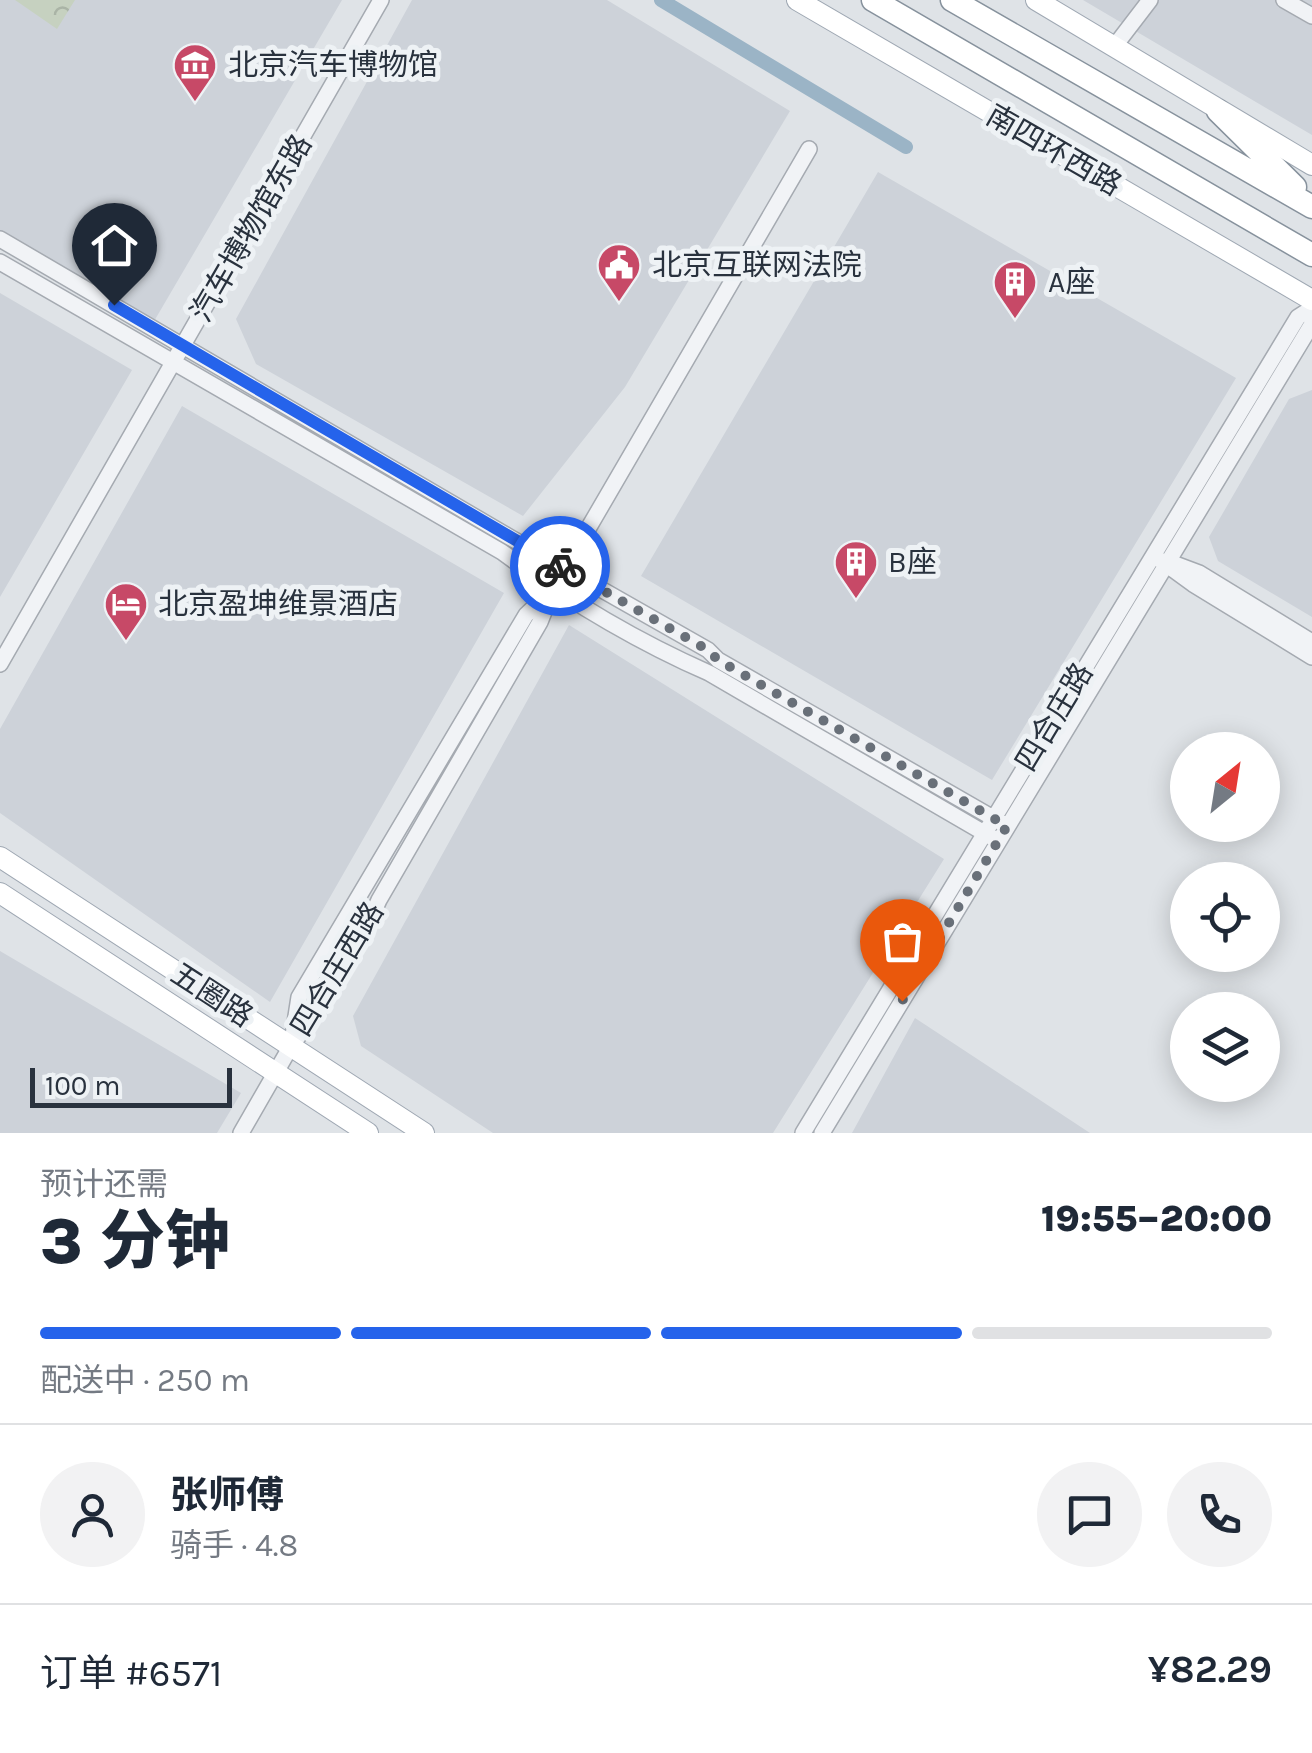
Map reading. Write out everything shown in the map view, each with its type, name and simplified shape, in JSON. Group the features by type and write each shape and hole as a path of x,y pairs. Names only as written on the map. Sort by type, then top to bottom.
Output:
{"highway":[{"name":"南四环西路","path":"874,0 1312,256"},
{"path":"952,0 1312,205"},
{"path":"1218,111 1312,205"},
{"path":"1234,210 1312,271"}],"main road":[{"name":"南四环西路","path":"797,0 1312,304"},
{"path":"1036,0 1310,163"},
{"name":"五圈路","path":"0,857 424,1133"},
{"name":"五圈路","path":"0,893 368,1133"}],"street":[{"name":"汽车博物馆东路","path":"0,664 380,0"},
{"path":"1114,47 1150,0"},
{"path":"1284,0 1312,16"},
{"name":"四合庄西路","path":"291,1046 319,1009 364,933 379,900 540,622 553,589 808,149"},
{"path":"0,239 1000,822"},
{"path":"0,262 502,552 553,589 672,657 708,673 991,837"},
{"name":"四合庄路","path":"1163,560 1298,316 1312,304"},
{"name":"四合庄路","path":"822,1133 1000,822 1312,324"},
{"path":"1163,560 1199,573 1312,642"},
{"path":"1163,560 1192,584 1312,656"},
{"name":"四合庄西路","path":"291,1046 299,996 526,615 553,589"},
{"name":"四合庄路","path":"803,1133 991,837"},
{"path":"241,1133 291,1046"}],"shaded area":[{"path":"0,0 342,0 153,323 0,233"},
{"path":"412,0 607,0 790,111 625,387 523,516 256,364 236,319"},
{"path":"1083,0 1312,0 1312,135"},
{"path":"878,172 1236,378 992,780 641,576"},
{"path":"0,293 132,370 0,597"},
{"path":"1312,390 1312,617 1218,561 1209,537 1289,399"},
{"path":"182,406 504,593 270,1002 0,813 0,729"},
{"path":"569,625 944,859 773,1133 493,1133 361,1046 353,1016"},
{"path":"0,951 241,1093 217,1133 0,1133"},
{"path":"915,1018 1090,1133 852,1133"}],"green space":[{"path":"15,0 75,0 57,29"}],"waterway":[{"path":"661,0 906,147"}],"way so far":[{"path":"560,566 1007,826 902,1001"}],"place":[{"name":"北京汽车博物馆","path":"195,103"},
{"name":"北京互联网法院","path":"619,303"},
{"name":"A座","path":"1015,320"},
{"name":"B座","path":"856,600"},
{"name":"北京盈坤维景酒店","path":"126,642"}],"route":[{"path":"114,305 560,566"}]}
